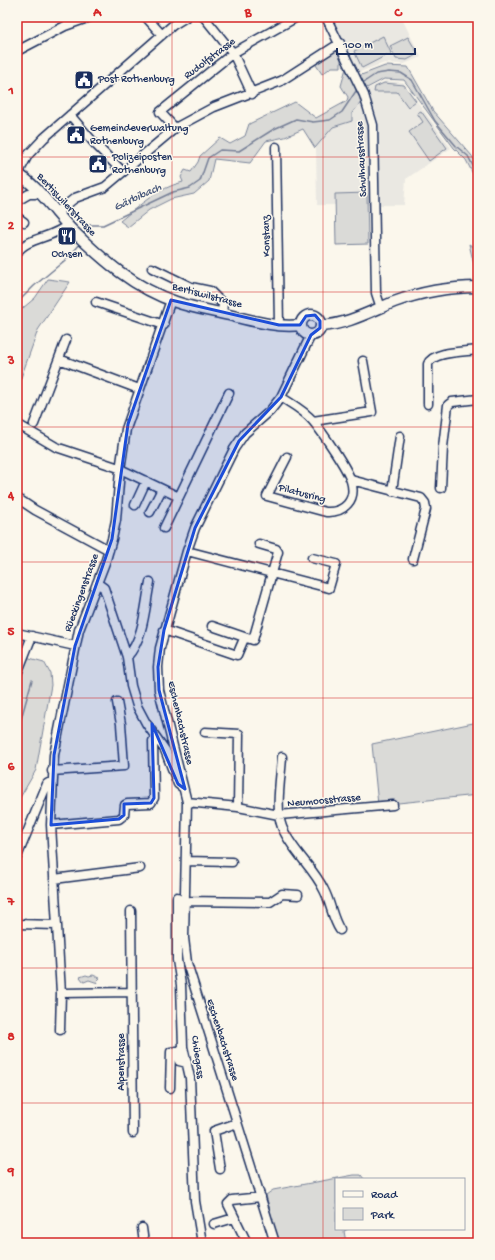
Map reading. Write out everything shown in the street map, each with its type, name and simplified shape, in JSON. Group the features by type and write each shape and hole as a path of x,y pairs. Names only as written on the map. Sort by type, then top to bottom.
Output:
{"main road":[{"name":"Bertiswilerstrasse","path":"19,179 32,185 67,225 96,253"},
{"name":"Bertiswilstrasse","path":"96,253 129,280 171,300 279,325 301,325"},
{"path":"321,326 350,321 381,308 428,292 462,287 478,287"},
{"path":"312,315 319,318 321,326 318,332 311,335 304,332 301,325 304,317 312,315"}],"street":[{"path":"17,51 65,26 90,17"},
{"path":"147,17 162,35"},
{"path":"17,193 19,179 34,147 162,35 186,17"},
{"path":"204,17 233,53 252,94"},
{"name":"Rudolfstrasse","path":"174,129 160,112 233,53 297,17"},
{"name":"Schulhausstrasse","path":"326,17 340,43 368,105 373,125 376,293 381,308"},
{"path":"56,213 75,198 105,187 174,129 214,107 252,94 281,81 340,43"},
{"path":"70,115 95,144 123,172"},
{"name":"Konstanz","path":"276,147 279,325"},
{"path":"17,201 33,193"},
{"path":"17,253 23,246 60,231 67,225"},
{"path":"152,268 191,287 210,291 223,304 222,313"},
{"name":"Rüeckingenstrasse","path":"60,1030 60,993 51,825 52,771 62,708 75,646 83,617 109,550 116,520 124,437 139,389 164,325 171,300"},
{"path":"96,302 164,325"},
{"name":"Eschenbachstrasse","path":"275,1243 193,982 185,948 187,802 185,789 159,690 158,667 164,630 195,528 234,449 245,433 270,411 281,397 311,335"},
{"path":"34,424 66,340"},
{"path":"428,404 428,364 431,358 437,355 478,350"},
{"path":"59,359 139,389"},
{"path":"313,421 372,412 363,361"},
{"path":"164,528 229,393"},
{"path":"281,397 313,421 351,480 421,498 425,503 426,509 413,559"},
{"path":"440,488 448,405 452,402 478,399"},
{"path":"17,424 56,447 120,470 146,481 179,498"},
{"path":"392,491 400,436"},
{"name":"Pilatusring","path":"287,457 267,496 333,513 342,510 349,504 354,490 351,480"},
{"path":"135,505 146,481"},
{"path":"150,512 162,489"},
{"path":"17,498 35,510 109,550"},
{"path":"212,626 253,640 278,550 259,544"},
{"path":"187,551 329,588 336,564 312,558"},
{"path":"127,658 134,650 143,620 150,582"},
{"path":"97,583 104,588 127,658 131,686 137,706 155,737 165,750 178,784 185,789"},
{"path":"164,630 237,655 243,641"},
{"path":"17,633 75,646"},
{"path":"17,674 32,636"},
{"path":"52,771 124,766 121,724 117,702"},
{"path":"205,732 239,734 238,807"},
{"path":"51,825 119,819 124,816 124,806 151,803 153,800 153,741 155,737"},
{"path":"282,757 279,815 287,836 324,890 332,915 340,930"},
{"path":"17,858 47,784 52,782"},
{"name":"Neumoosstrasse","path":"187,802 238,807 279,815 393,805"},
{"path":"186,861 232,862"},
{"path":"54,879 140,868"},
{"path":"185,901 270,902 282,894 298,895"},
{"name":"Chüegass","path":"177,897 178,960 181,985 183,1047 190,1078 195,1201 202,1243"},
{"name":"Alpenstrasse","path":"131,911 133,1133"},
{"path":"17,924 56,925"},
{"path":"181,985 193,982"},
{"path":"60,993 132,992"},
{"path":"170,1088 171,1052 173,1050 177,1051 179,1061 187,1063"},
{"path":"220,1169 214,1131 237,1123"},
{"path":"247,1243 228,1205 230,1201 261,1197"},
{"path":"214,1224 234,1218"},
{"path":"142,1228 144,1243"}],"highlighted area":[{"path":"171,300 279,325 300,325 306,316 315,315 320,321 320,328 311,335 281,397 239,441 195,528 164,630 158,667 159,690 185,789 178,784 152,724 154,798 151,803 124,804 124,815 119,819 51,825 54,755 75,646 112,539 128,424"}],"shaded area":[{"path":"328,17 401,17 421,57 404,64 384,63 357,73"},
{"path":"386,81 403,82 451,148 406,179 404,205 367,205 368,244 336,245 335,205 317,205 316,147 333,127 352,121 352,113 363,100 365,90"}],"green space":[{"path":"383,36 391,53 362,68 354,51"},
{"path":"408,37 418,54 407,60 396,59 390,46"},
{"path":"335,48 341,59 341,67 332,67 322,74 314,62"},
{"path":"385,66 408,67 433,111 472,156 478,167 478,184 466,160 454,148 404,80 384,79 363,90 356,77"},
{"path":"346,68 363,100 352,113 352,121 333,127 315,148 303,129 285,137 266,141 250,163 214,159 209,181 194,194 171,199 149,210 128,227 120,221 142,203 165,188 183,182 181,177 185,170 191,172 200,156 220,138 230,144 245,136 249,124 295,102 316,118 347,101 348,97 341,86"},
{"path":"384,83 404,85 416,101 408,107 397,92 374,92 375,87"},
{"path":"421,111 447,148 429,161 409,132 423,122 417,113"},
{"path":"367,193 368,244 336,245 335,194"},
{"path":"469,244 478,250 478,278 477,277"},
{"path":"48,279 70,282 38,330 17,389 17,313 35,298"},
{"path":"26,657 44,662 50,673 51,685 36,770 17,803 17,684"},
{"path":"478,722 478,795 378,805 372,744"},
{"path":"93,975 100,978 97,981 98,983 89,980 84,982 80,977"},
{"path":"361,1175 363,1178 338,1178"},
{"path":"335,1179 335,1230 346,1230 344,1231 346,1243 278,1243 266,1195 273,1190"}],"waterway":[{"path":"364,82 376,74 389,72 401,73 412,80 435,121 457,147 468,156 478,176"},
{"name":"Gärbibach","path":"83,235 88,225 103,225 173,192 190,188 200,181 208,158 220,150 239,151 274,129 296,119 313,122 330,120 342,112 356,91"},
{"name":"Gärbibach","path":"17,303 34,286 70,256 80,244"},
{"path":"17,733 32,680"},
{"path":"17,749 17,757"}],"place":[{"name":"Post Rothenburg","path":"84,80"},
{"name":"Gemeindeverwaltung Rothenburg","path":"76,135"},
{"name":"Polizeiposten Rothenburg","path":"98,164"},
{"name":"Ochsen","path":"67,236"}]}
